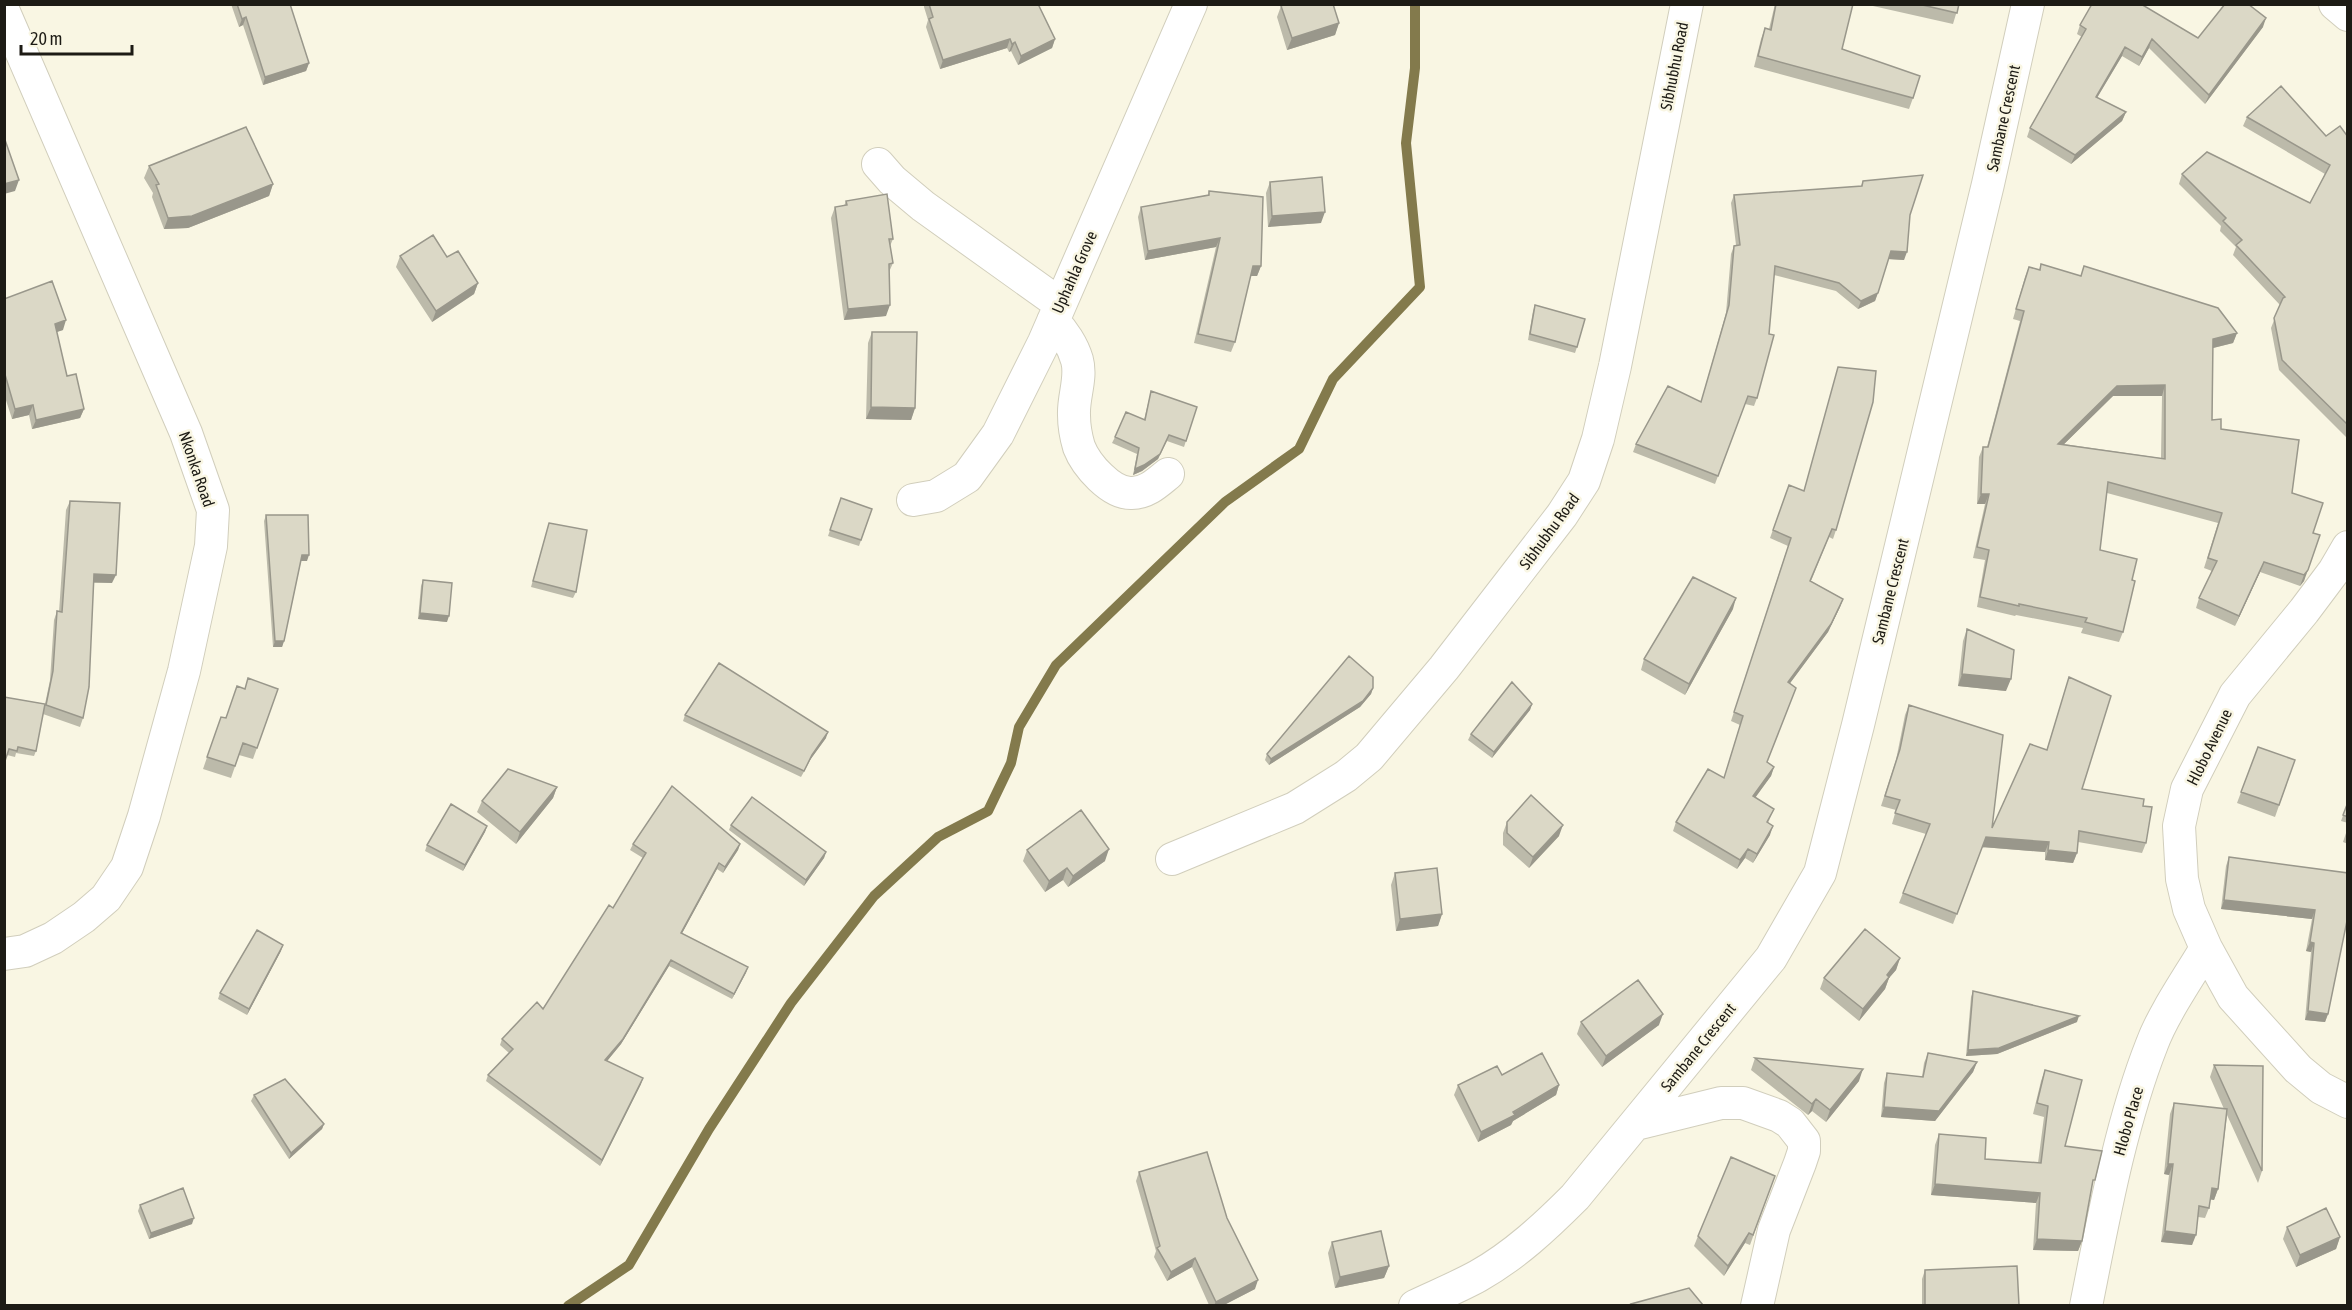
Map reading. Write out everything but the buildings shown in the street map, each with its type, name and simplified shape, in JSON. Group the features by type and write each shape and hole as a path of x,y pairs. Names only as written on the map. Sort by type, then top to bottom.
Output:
{"street":[{"name":"Uphahla Grove","path":"913,501 936,496 967,477 998,434 1057,313 1191,4"},
{"name":"Sibhubhu Road","path":"1172,859 1295,808 1346,776 1369,757 1444,668 1562,515 1584,481 1598,439 1615,366 1687,4"},
{"name":"Sambane Crescent","path":"1415,1305 1477,1277 1509,1256 1542,1229 1575,1197 1771,958 1820,873 1983,207 2028,4"},
{"path":"2335,4 2348,15"},
{"name":"Nkonka Road","path":"4,12 186,433 213,510 211,546 184,671 127,867 106,898 84,917 53,938 25,951 4,954"},
{"path":"878,164 892,180 923,206 1057,313 1076,359 1078,375 1073,413 1079,445 1086,460 1116,489 1132,494 1148,489 1168,474"},
{"name":"Hlobo Avenue","path":"2348,547 2334,571 2310,603 2235,695 2187,789 2179,826 2182,879 2189,909 2206,948 2233,997 2298,1069 2321,1088 2348,1102"},
{"name":"Hlobo Place","path":"2086,1305 2117,1159 2152,1042 2206,948"},
{"name":"Sambane Crescent","path":"1635,1124 1721,1103 1743,1103 1779,1116 1790,1123 1804,1141 1800,1163 1774,1230 1757,1305"}],"waterway":[{"path":"568,1306 629,1265 709,1129 791,1003 874,896 938,837 988,811 1011,763 1019,727 1056,665 1225,502 1299,449 1333,379 1420,287 1406,143 1415,68 1415,4"}]}
